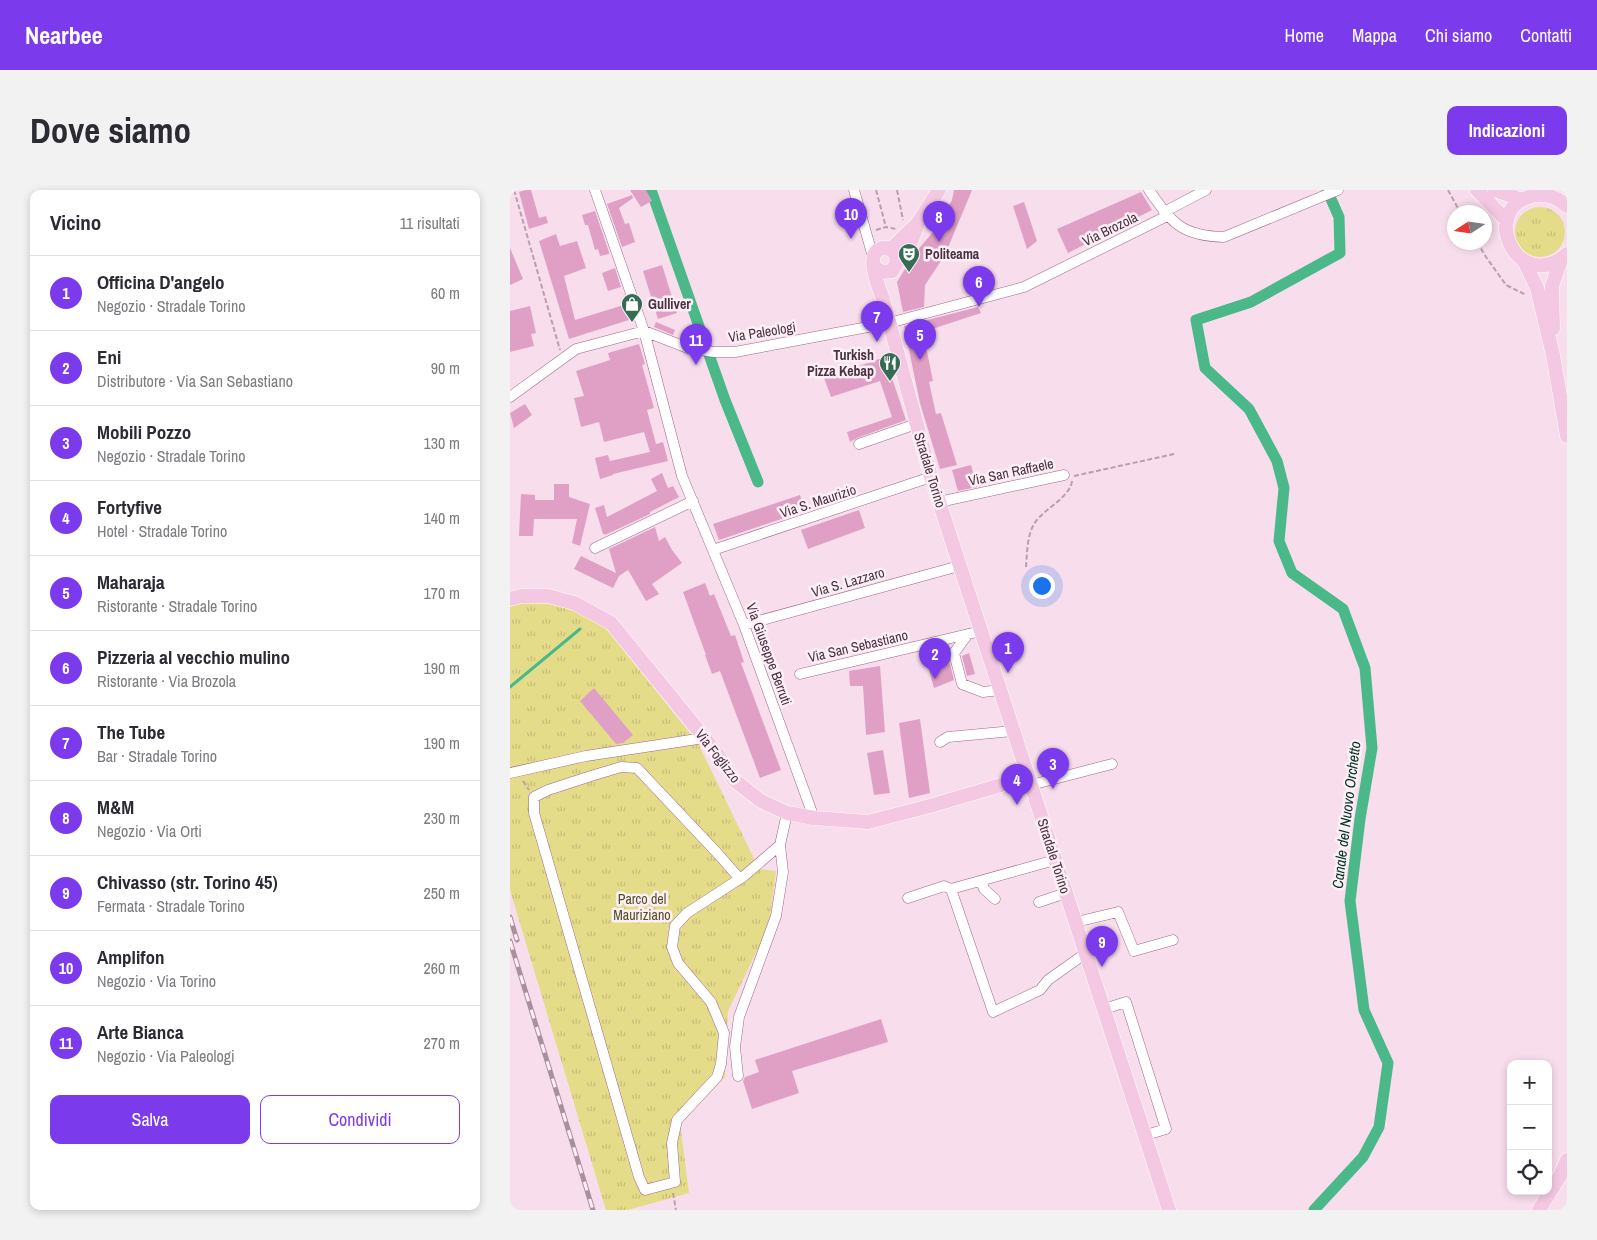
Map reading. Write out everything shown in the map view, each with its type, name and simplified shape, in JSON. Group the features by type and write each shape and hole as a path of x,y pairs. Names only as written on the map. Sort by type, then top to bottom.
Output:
{"main road":[{"name":"Stradale Torino","path":"883,299 893,261 910,244 917,230 911,225 939,190"},
{"path":"1477,190 1507,221"},
{"path":"1495,190 1522,200"},
{"path":"1564,257 1542,266 1524,261 1515,254 1509,244 1506,233 1510,213 1522,200 1547,193 1567,206"},
{"path":"886,248 893,261 882,272 873,262 880,249 886,248"},
{"path":"1553,355 1552,286 1564,257"},
{"path":"1524,261 1537,288 1553,355 1567,436"},
{"name":"Stradale Torino","path":"873,262 876,283 883,299 931,477 959,566 975,633 1000,690 1169,1210"},
{"name":"Via Foglizzo","path":"510,599 521,596 548,596 574,603 611,623 704,738 734,780 761,801 787,813 814,818 868,822 1029,780"},
{"path":"1539,1210 1560,1176 1567,1160"}],"street":[{"name":"Via Giuseppe Berruti","path":"595,190 644,331 682,476 744,625 814,818"},
{"path":"854,190 873,262"},
{"path":"1150,190 1166,214 1190,232 1206,237 1224,237 1337,190"},
{"name":"Via Brozola","path":"889,323 1024,287 1166,214 1206,190"},
{"name":"Via Paleologi","path":"644,331 688,348 714,352 735,352 889,323"},
{"path":"510,397 576,349 644,331"},
{"path":"859,444 916,424"},
{"name":"Via San Raffaele","path":"939,502 1068,476"},
{"name":"Via S. Maurizio","path":"713,550 931,477"},
{"path":"595,548 693,501"},
{"name":"Via S. Lazzaro","path":"744,625 959,566"},
{"path":"975,633 954,653 962,684 982,692 1000,690"},
{"name":"Via San Sebastiano","path":"800,674 975,633"},
{"path":"940,742 948,737 1013,731"},
{"path":"513,772 586,756 704,738"},
{"path":"1029,780 1112,764"},
{"path":"740,879 637,768 621,767 606,771 548,790 534,798 534,813 644,1190 675,1182 672,1143 677,1120 717,1077 721,1064 724,1033 711,1002 678,963 672,947 675,926 687,913 740,879 780,845"},
{"path":"738,1076 735,1048 739,1017 776,916 783,872 780,845 787,813"},
{"path":"908,898 944,886 951,889 1055,860"},
{"path":"981,881 984,889 995,899"},
{"path":"951,889 993,1012 1040,990 1048,980 1086,953"},
{"path":"1039,902 1066,893"},
{"path":"1076,922 1118,912 1134,951 1173,940"},
{"path":"1104,1009 1126,1002 1166,1129 1146,1135"}],"path":[{"path":"514,190 562,359"},
{"path":"876,190 886,227"},
{"path":"896,190 911,225"},
{"path":"1448,190 1456,205"},
{"path":"872,231 886,227 897,229"},
{"path":"1482,250 1506,285 1526,295"},
{"path":"1068,476 1174,454"},
{"name":"Via San Raffaele","path":"1026,567 1030,534 1034,525 1045,512 1070,490 1072,483 1068,476"},
{"path":"513,772 534,798"},
{"path":"671,1184 676,1210"}],"green space":[{"path":"1540,207 1554,211 1561,218 1565,232 1561,246 1554,253 1540,257 1526,253 1519,246 1515,232 1519,218 1526,211"},
{"name":"Parco del Mauriziano","path":"557,601 605,627 698,743 759,869 776,871 769,926 728,1011 725,1077 680,1123 689,1193 628,1210 606,1210 510,890 510,602"}],"building":[{"path":"531,190 539,218 546,216 548,223 529,229 519,192"},
{"path":"630,190 646,190 652,201 641,207"},
{"path":"954,190 972,190 945,255 925,285 924,307 903,312 897,282 915,253 933,232 952,200"},
{"path":"1141,192 1152,210 1068,253 1057,229"},
{"path":"632,195 633,198 619,208 625,224 629,223 635,242 622,247 607,204"},
{"path":"1024,202 1037,241 1027,249 1013,206"},
{"path":"595,211 609,252 609,254 600,256 598,249 595,250 588,225 585,225 582,215"},
{"path":"556,234 560,246 577,241 586,268 564,276 575,320 627,304 632,319 569,339 539,241"},
{"path":"510,248 523,279 510,285"},
{"path":"662,265 677,313 658,319 643,271"},
{"path":"615,268 621,287 608,291 602,273"},
{"path":"530,306 536,333 531,334 534,346 510,352 510,311"},
{"path":"978,307 981,313 923,332 933,381 929,382 936,414 941,413 957,465 940,469 920,403 904,326"},
{"path":"656,322 675,330 673,335 654,327"},
{"path":"639,344 645,364 642,365 654,408 647,410 656,444 663,442 668,461 613,474 600,479 595,458 608,455 610,461 650,452 644,432 604,442 599,422 581,427 574,398 584,396 576,371 610,360 608,353"},
{"path":"885,357 906,420 850,442 847,432 892,417 880,381 831,397 824,378"},
{"path":"525,404 532,415 514,428 510,413"},
{"path":"971,465 977,487 958,491 952,470"},
{"path":"662,473 668,488 673,486 679,497 650,512 650,514 605,535 603,534 595,508 604,505 607,517 657,491 651,479"},
{"path":"554,484 569,484 569,497 590,504 580,546 572,543 577,519 534,519 533,536 519,536 521,494 535,495 535,500 554,500"},
{"path":"800,495 805,511 719,540 713,524"},
{"path":"859,510 865,528 808,549 801,530"},
{"path":"655,527 659,541 665,537 682,563 652,584 659,594 646,601 628,570 619,576 613,588 574,569 581,556 616,573 609,549"},
{"path":"705,583 710,596 714,594 731,636 735,635 744,662 741,663 781,770 760,778 720,671 712,674 683,592"},
{"path":"932,653 935,664 949,660 954,680 934,688 925,655"},
{"path":"969,653 975,674 967,676 962,656"},
{"path":"880,666 885,732 866,735 863,686 850,686 849,671"},
{"path":"594,688 633,735 623,743 616,744 580,701"},
{"path":"920,719 930,793 909,798 899,723"},
{"path":"883,750 890,793 874,795 867,753"},
{"path":"881,1019 888,1042 792,1071 799,1093 752,1109 743,1081 745,1077 759,1072 755,1060"}],"waterway":[{"path":"651,190 725,400 758,482"},
{"name":"Canale del Nuovo Orchetto","path":"1314,1210 1363,1157 1379,1127 1388,1063 1364,1010 1350,901 1360,819 1372,748 1365,668 1343,609 1292,573 1279,541 1284,488 1277,461 1249,409 1205,368 1196,320 1251,302 1340,253 1339,217 1327,190"},
{"path":"510,687 580,629"}],"railway":[{"path":"510,917 517,940"},
{"path":"510,941 593,1210"}],"place":[{"name":"Amplifon","path":"851,239"},
{"name":"M&M","path":"939,242"},
{"name":"Politeama","path":"909,273"},
{"name":"Pizzeria al vecchio mulino","path":"979,307"},
{"name":"Gulliver","path":"632,323"},
{"name":"The Tube","path":"877,342"},
{"name":"Maharaja","path":"920,360"},
{"name":"Arte Bianca","path":"696,365"},
{"name":"Turkish Pizza Kebap","path":"890,382"},
{"name":"Officina D'angelo","path":"1008,673"},
{"name":"Eni","path":"935,679"},
{"name":"Mobili Pozzo","path":"1053,789"},
{"name":"Fortyfive","path":"1017,805"},
{"name":"Chivasso (str. Torino 45)","path":"1102,967"}]}
